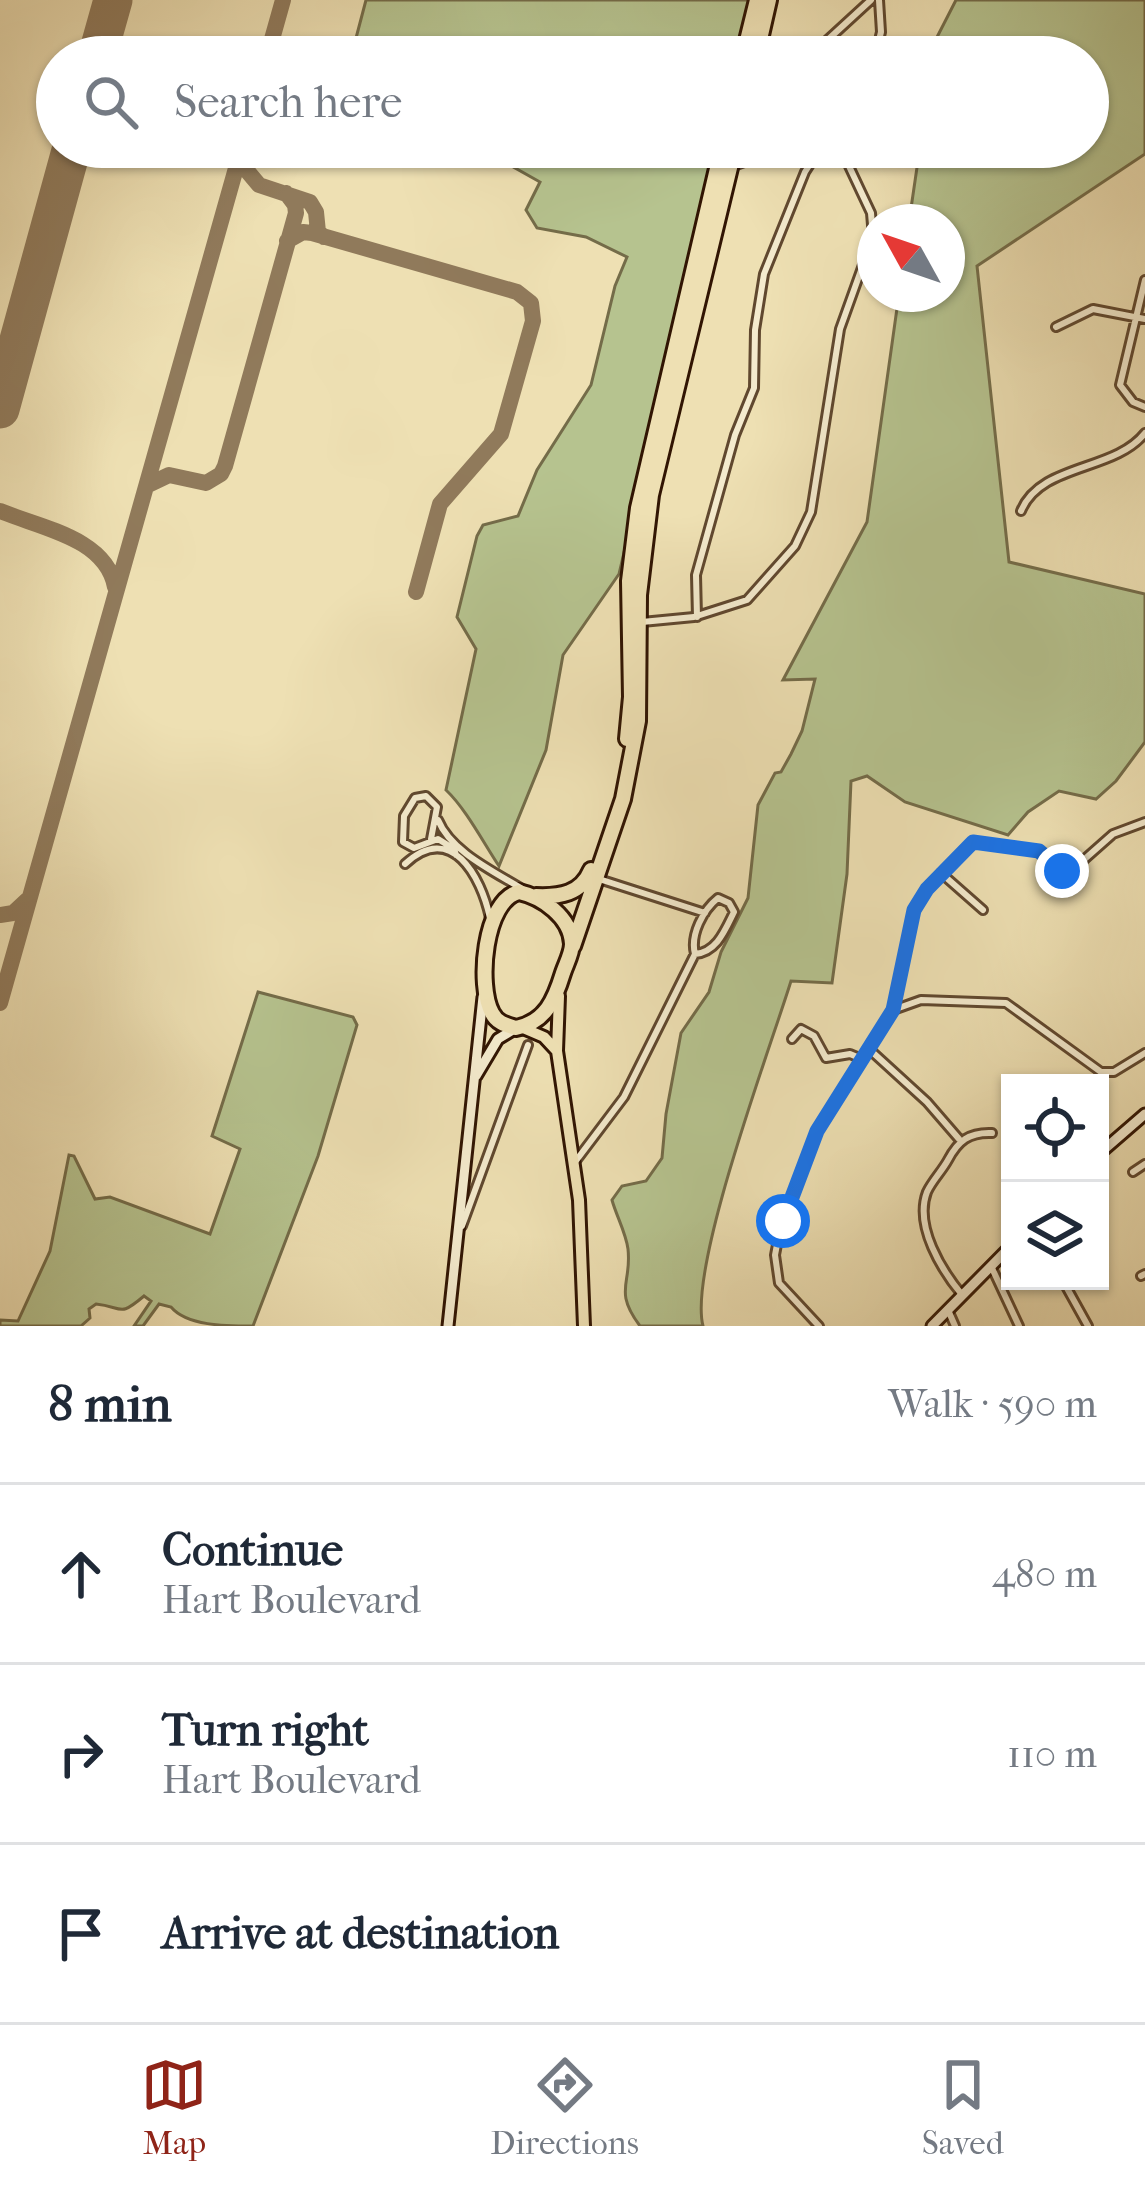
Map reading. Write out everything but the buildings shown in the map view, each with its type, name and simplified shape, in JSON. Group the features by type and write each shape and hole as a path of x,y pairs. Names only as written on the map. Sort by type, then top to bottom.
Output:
{"highway":[{"path":"748,36 757,0"},
{"path":"761,36 769,0"},
{"path":"724,168 651,496 638,622 638,721 623,799 559,996 519,1028 500,1023 489,1009 490,921 511,893 568,894 586,880 620,776 631,697 629,581 638,508 724,168"},
{"path":"534,896 562,918 572,946"}],"main road":[{"path":"448,1326 486,970"},
{"path":"559,996 557,1051 575,1162 584,1326"},
{"path":"473,1081 498,1039 519,1028 544,1037 557,1051"},
{"path":"1109,1145 1145,1114"},
{"path":"932,1326 1001,1256"}],"street":[{"path":"833,36 875,0"},
{"path":"875,0 880,36"},
{"path":"697,616 696,575 734,435 754,388 755,330 764,274 808,168"},
{"path":"638,622 697,616 747,600 795,546 811,512 840,329 873,237 871,213 850,168"},
{"path":"1145,280 1141,319 1120,385 1133,402 1145,407"},
{"path":"1057,327 1076,314 1093,310 1141,319"},
{"path":"1021,511 1033,492 1130,450 1145,433"},
{"path":"438,820 431,839 417,848 407,846 400,836 404,816 415,798 426,796 437,807 443,832 534,896"},
{"path":"819,1326 779,1283 779,1234 817,1131 893,1010 911,920 920,900 966,846 978,842 1039,851 1062,871 1070,872 1113,834 1145,822"},
{"path":"431,839 448,844 475,872 490,921"},
{"path":"405,864 422,850 455,855"},
{"path":"941,873 983,910"},
{"path":"596,878 705,913"},
{"path":"575,1162 624,1097 694,954 694,938 705,913 718,898 729,903 734,911 716,945 694,954"},
{"path":"893,1010 921,1000 1006,1003 1101,1072 1114,1072 1145,1053"},
{"path":"792,1039 801,1030 814,1036 826,1058 850,1054 862,1059"},
{"path":"456,1240 528,1045"},
{"path":"868,1048 960,1140"},
{"path":"963,1296 928,1237 924,1208 928,1190 960,1140 992,1133"},
{"path":"1133,1172 1145,1165"},
{"path":"991,1266 1018,1326"},
{"path":"1069,1290 1088,1326"},
{"path":"948,1310 955,1326"}],"green space":[{"path":"366,0 754,0 745,36 357,36"},
{"path":"956,0 1145,0 1145,154 977,266 1009,562 1145,594 1145,742 1096,799 1059,791 1028,812 1008,835 905,802 867,776 851,781 847,874 832,983 791,981 719,1209 707,1257 703,1326 640,1326 627,1304 628,1249 612,1200 622,1186 646,1181 662,1158 681,1033 709,992 721,952 748,898 758,805 802,731 815,679 783,680 867,522 896,312 965,312 965,204 912,204 917,168 1109,168 1109,36 938,36"},
{"path":"515,168 714,168 619,574 563,655 546,750 499,866 446,790 476,649 457,617 483,525 518,516 537,470 591,385 615,286 627,257 586,237 537,228 526,210 540,182"},
{"path":"258,992 353,1017 357,1025 318,1156 253,1326 197,1321 159,1304 143,1326 134,1326 151,1301 144,1296 125,1309 96,1304 81,1326 0,1326 0,1320 18,1321 50,1251 69,1155 74,1156 95,1199 110,1197 210,1234 240,1149 212,1136"}],"taxiway":[{"path":"273,36 283,0"},
{"path":"0,1003 236,168"},
{"path":"245,168 259,185 310,202 318,232 324,237"},
{"path":"148,485 169,475 206,483 225,466 296,213 286,193"},
{"path":"287,241 303,232 312,233 517,292 531,303 533,321 501,434 440,504 416,592"},
{"path":"0,511 85,546 109,570 115,587"},
{"path":"0,915 13,913 27,900"}],"runway":[{"path":"103,36 113,0"},
{"path":"0,409 66,168"}],"route":[{"path":"783,1221 817,1131 893,1010 908,930 927,889 973,842 1039,851 1062,871"}]}
